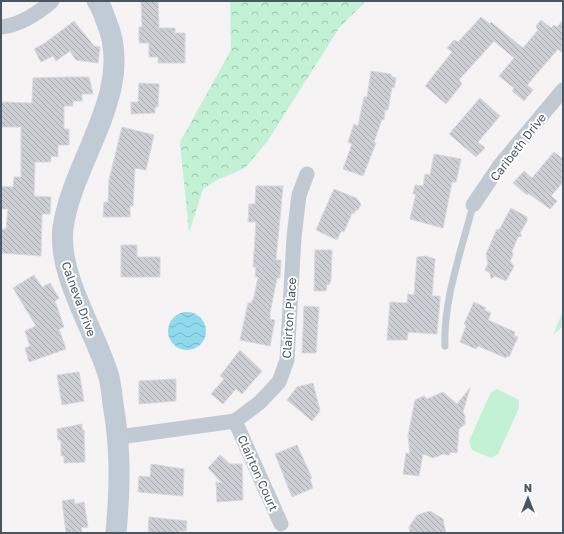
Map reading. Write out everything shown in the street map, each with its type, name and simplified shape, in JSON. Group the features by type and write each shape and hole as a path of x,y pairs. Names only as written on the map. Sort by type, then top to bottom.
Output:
{"main road":[{"name":"Calneva Drive","path":"97,1 111,33 114,67 108,99 67,209 63,229 62,252 68,272 109,377 119,437 120,486 116,533"}],"street":[{"path":"1,27 16,26 52,1"},
{"name":"Caribeth Drive","path":"473,205 500,165 563,90"},
{"name":"Clairton Place","path":"119,437 235,421 259,403 279,382 287,360 294,237 299,195 307,174"},
{"name":"Clairton Court","path":"235,421 281,524"}],"lane":[{"path":"445,346 444,330 447,305 473,205"}],"green space":[{"path":"230,1 366,1 339,28 267,142 245,168 217,180 203,189 189,233 180,142 231,50"},
{"path":"563,311 563,326 553,335"},
{"path":"497,389 519,400 519,408 498,454 491,458 472,450 469,441 491,392"}],"water":[{"path":"183,312 191,312 198,315 203,320 206,331 203,342 198,347 191,350 183,350 176,347 171,342 168,335 168,327 171,320 176,315"}],"building":[{"path":"141,1 158,1 159,28 175,28 175,33 185,33 185,63 158,63 158,57 149,57 149,43 139,43 139,27 142,27"},
{"path":"481,17 490,24 491,22 523,48 538,30 536,26 541,20 551,28 554,25 557,27 563,20 563,53 558,49 527,85 533,90 524,101 512,91 514,88 499,76 514,58 494,41 459,80 462,84 446,104 425,86 452,52 447,48 454,40 458,42"},
{"path":"74,21 94,46 100,47 98,63 76,60 70,51 56,61 53,56 41,62 34,49 45,43"},
{"path":"371,71 391,74 392,77 396,78 394,88 392,87 388,110 385,110 384,120 382,119 374,142 376,143 363,176 343,169 352,144 348,142 354,124 358,126 364,97 367,97"},
{"path":"89,77 93,94 82,94 82,101 73,101 73,106 64,106 64,129 69,129 69,145 58,145 58,157 51,156 51,162 35,162 34,196 51,197 50,214 42,214 41,256 1,253 1,229 6,229 8,209 1,209 1,186 13,187 14,177 21,177 21,127 1,127 1,102 32,103 33,78"},
{"path":"139,83 159,84 158,107 155,107 155,113 131,114 131,102 138,102"},
{"path":"480,98 500,116 478,142 485,148 476,157 449,134"},
{"path":"122,127 154,135 146,170 135,168 133,206 130,206 130,217 103,217 104,202 108,202 109,180"},
{"path":"554,152 563,159 563,182 551,196 557,201 550,209 528,193 527,195 513,183 524,171 532,178"},
{"path":"434,154 461,159 456,182 452,182 443,228 410,219 416,194 413,194 415,185 423,186 425,174 430,175"},
{"path":"256,186 283,186 276,260 281,260 280,278 277,278 270,313 270,319 275,320 270,346 240,340 248,303 251,303 254,297 258,277 255,277 256,267 253,267 256,222 248,222 249,204 255,204"},
{"path":"334,189 356,198 361,204 354,214 352,213 344,232 341,231 337,240 316,230"},
{"path":"511,208 527,217 527,221 520,233 522,236 518,237 512,251 513,255 510,261 514,266 506,281 495,276 491,279 490,273 485,270 488,264 486,254 497,229 499,230"},
{"path":"121,245 137,245 137,257 160,257 160,277 121,277"},
{"path":"315,250 332,250 331,280 329,285 327,284 326,291 314,291"},
{"path":"426,256 435,259 432,296 440,296 437,334 408,332 407,340 387,340 390,302 407,303 408,294 414,295 417,257"},
{"path":"34,275 42,287 50,283 59,298 55,301 64,327 59,329 66,349 29,362 25,348 30,346 25,331 36,326 13,288"},
{"path":"474,302 486,308 484,310 491,313 488,320 515,332 514,336 518,337 509,357 507,356 506,358 478,346 476,349 460,342 466,326 464,324"},
{"path":"304,306 319,307 316,353 302,353"},
{"path":"240,350 262,371 242,394 236,389 223,404 211,394 224,379 220,376"},
{"path":"79,372 84,401 62,405 57,375"},
{"path":"176,379 176,401 139,404 139,381"},
{"path":"313,383 320,411 312,421 287,400 297,387"},
{"path":"470,388 463,412 465,416 465,424 459,429 457,453 451,452 449,455 443,454 433,458 423,454 419,476 403,474 406,453 410,454 408,436 415,400 424,396 427,399 443,392 457,404"},
{"path":"82,424 82,430 84,430 85,462 64,463 64,456 61,456 61,440 58,440 57,429"},
{"path":"297,445 312,478 310,479 313,488 292,497 275,454"},
{"path":"220,455 230,464 242,464 243,500 217,502 216,482 222,483 208,468"},
{"path":"151,464 184,469 183,496 138,492 139,476 150,477"},
{"path":"74,499 75,504 84,502 88,527 81,528 82,533 66,533 62,501"},
{"path":"430,511 443,519 446,533 410,533 409,527 417,515"},
{"path":"149,517 187,521 186,531 179,531 179,533 148,533"}]}
